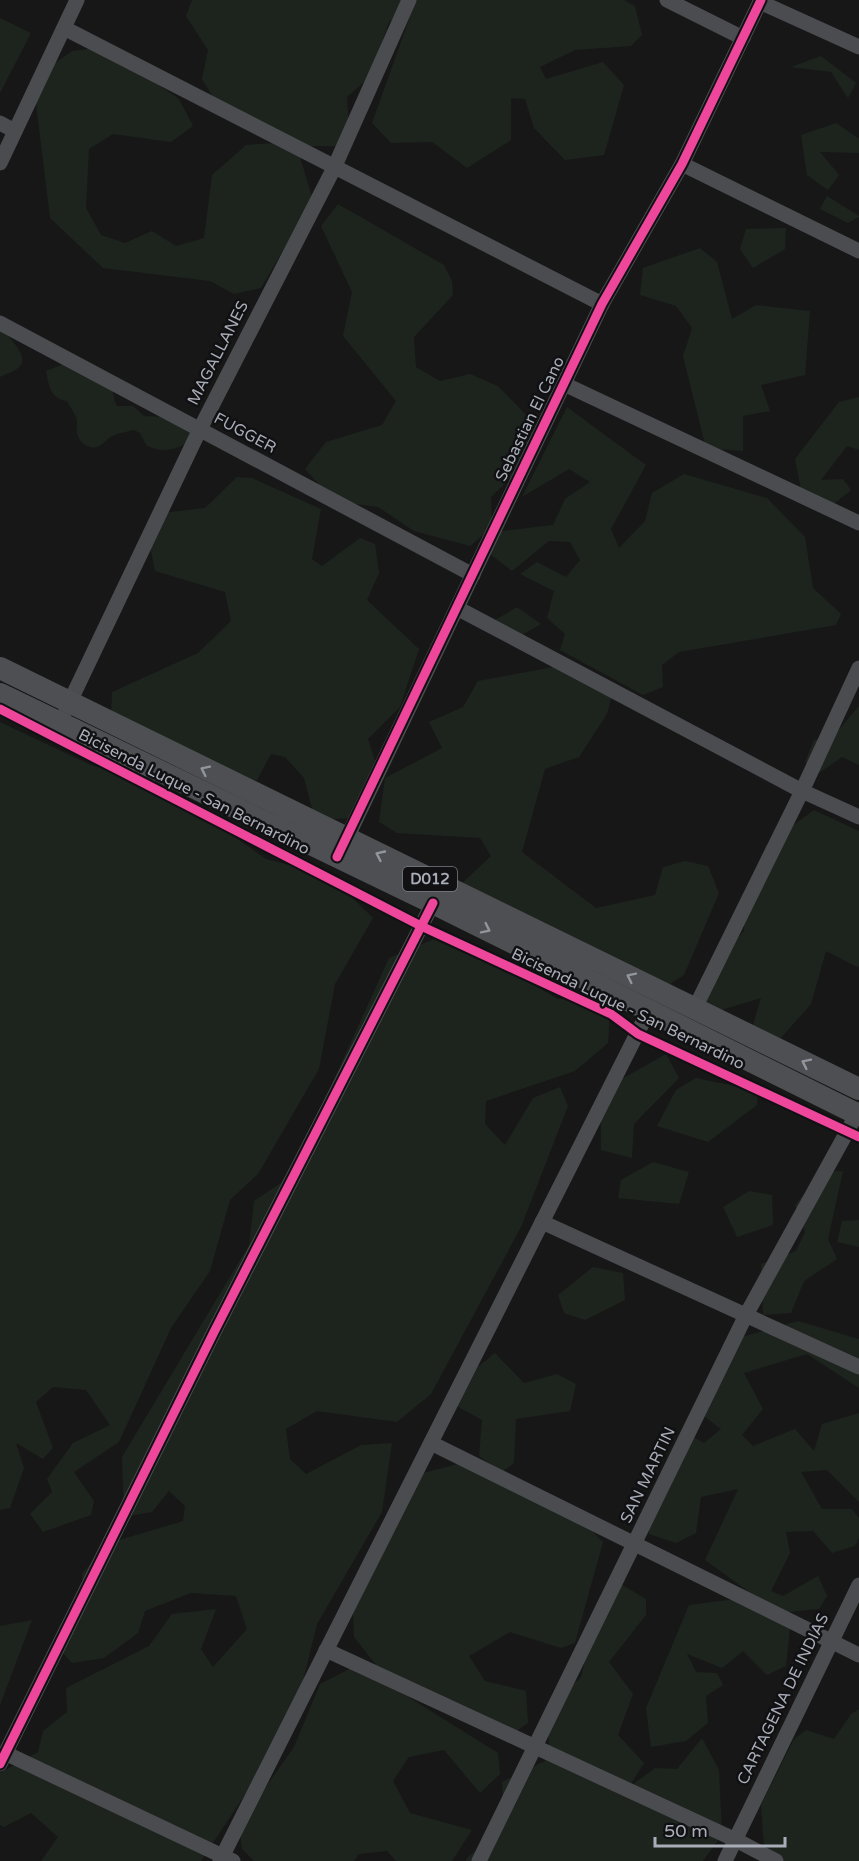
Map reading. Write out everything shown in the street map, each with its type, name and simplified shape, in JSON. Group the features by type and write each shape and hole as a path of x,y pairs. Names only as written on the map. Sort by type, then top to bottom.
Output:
{"main road":[{"name":"D012","path":"0,669 70,703 342,848 433,903 858,1113"},
{"name":"D012","path":"0,694 695,1008 859,1089"}],"street":[{"path":"0,163 77,0"},
{"name":"MAGALLANES","path":"60,723 200,429 334,168 409,0"},
{"path":"667,0 743,38"},
{"path":"760,1 859,47"},
{"name":"Sebastian El Cano","path":"342,848 602,304 682,164 760,1"},
{"path":"64,28 602,304"},
{"path":"0,123 15,131"},
{"path":"682,164 859,251"},
{"name":"FUGGER","path":"0,323 472,575"},
{"path":"564,384 859,523"},
{"path":"457,608 802,791 859,818"},
{"path":"695,1008 802,791 859,668"},
{"path":"433,903 214,1332 3,1758 225,1859 326,1650 649,1010"},
{"name":"SAN MARTIN","path":"479,1861 746,1315 858,1113"},
{"path":"543,1222 859,1367"},
{"path":"431,1443 859,1655"},
{"name":"CARTAGENA DE INDIAS","path":"725,1861 859,1585"},
{"path":"326,1650 736,1840 776,1861"}],"shaded area":[{"path":"192,0 410,0 410,2 389,22 370,77 347,97 350,140 338,146 293,146 216,102 202,79 208,50 186,16"},
{"path":"416,0 624,0 635,6 642,35 631,46 575,50 540,67 546,79 603,62 624,85 604,155 565,160 534,128 525,99 511,98 511,140 467,168 432,142 391,143 372,123"},
{"path":"0,18 31,33 0,93"},
{"path":"104,47 179,99 193,126 171,142 113,134 89,149 86,208 101,235 125,243 152,231 176,246 204,238 212,175 246,145 275,143 300,157 313,200 261,288 234,294 210,281 103,268 50,218 33,79 72,51"},
{"path":"821,56 856,83 848,98 831,72 791,67"},
{"path":"836,123 859,139 859,153 820,152 839,175 828,190 807,175 801,135"},
{"path":"827,196 859,217 848,223 820,209"},
{"path":"338,204 444,265 452,281 453,295 414,337 416,367 440,381 470,374 498,386 536,425 535,455 491,497 492,527 470,546 414,531 378,507 334,501 305,469 326,442 382,425 396,401 343,336 352,292 321,226"},
{"path":"786,228 785,249 753,268 740,249 746,229"},
{"path":"700,248 717,262 732,319 756,305 810,311 805,375 761,385 770,411 743,416 743,451 706,448 683,356 692,328 676,306 640,295 643,268"},
{"path":"0,329 15,344 22,359 18,368 0,377"},
{"path":"69,363 111,386 117,406 133,406 144,416 167,417 188,427 191,434 189,442 174,449 158,449 147,446 140,433 134,430 112,436 98,447 84,444 77,434 75,414 67,401 55,396 49,386 46,371"},
{"path":"859,397 859,450 847,446 821,480 843,479 851,490 826,510 802,495 795,459 839,402"},
{"path":"567,407 646,465 611,529 619,548 645,521 652,493 684,474 767,498 805,537 813,588 841,614 836,625 679,652 662,665 663,687 643,695 560,650 565,634 547,618 554,591 520,574 537,562 566,577 580,560 570,542 549,541 512,571 490,554 493,532 553,525 565,499 590,482 569,469 522,497"},
{"path":"237,477 252,478 321,509 312,559 322,566 360,538 375,544 379,573 367,600 419,649 400,707 368,739 377,767 353,818 315,820 304,778 285,757 271,754 257,780 230,785 111,720 112,692 198,653 231,621 225,592 155,571 149,541 162,513 205,508"},
{"path":"517,607 541,624 510,642 495,620"},
{"path":"553,667 613,692 607,714 579,757 545,769 522,852 596,908 655,895 663,867 685,861 708,866 719,893 684,975 655,994 459,886 491,856 480,838 397,833 379,822 385,778 442,748 429,722 463,707 478,681"},
{"path":"859,706 859,765 842,757 819,773 805,762 814,740 835,734"},
{"path":"0,722 91,765 161,785 266,859 329,875 373,918 335,984 319,1069 258,1174 230,1200 210,1271 171,1328 119,1442 74,1472 94,1501 91,1515 43,1532 30,1514 52,1492 47,1479 73,1443 110,1425 86,1390 53,1387 36,1402 53,1448 43,1459 16,1443 24,1468 10,1508 0,1510"},
{"path":"814,810 859,831 859,966 826,951 811,1004 772,1048 749,1038 761,998 708,1014 698,1005 701,977 744,931 744,900 766,845"},
{"path":"446,934 558,999 611,999 608,1043 575,1071 486,1101 485,1124 505,1145 533,1098 560,1087 568,1106 521,1227 431,1394 397,1422 317,1411 286,1429 290,1459 306,1474 361,1445 392,1443 382,1512 317,1624 293,1722 201,1861 41,1861 58,1837 31,1813 4,1827 0,1825 0,1773 38,1752 43,1731 67,1712 66,1688 149,1646 172,1614 216,1609 201,1649 213,1667 247,1629 236,1596 191,1593 145,1611 138,1633 104,1658 72,1663 57,1647 84,1602 82,1574 106,1544 183,1521 185,1506 169,1491 152,1512 124,1517 122,1457 249,1245 254,1201 281,1183 306,1141 389,958"},
{"path":"666,1054 679,1078 634,1124 632,1158 601,1150 601,1104 613,1084"},
{"path":"696,1078 758,1091 757,1105 708,1142 657,1126 676,1090"},
{"path":"653,1162 689,1172 679,1204 618,1198 621,1180"},
{"path":"843,1171 828,1239 837,1259 804,1281 791,1313 763,1315 761,1264 796,1251 805,1232 795,1205 822,1172"},
{"path":"749,1191 772,1195 773,1225 737,1237 723,1207"},
{"path":"859,1220 859,1247 837,1242 842,1221"},
{"path":"593,1267 623,1273 625,1300 585,1320 564,1313 558,1295"},
{"path":"798,1321 859,1339 859,1388 807,1354 744,1373 763,1409 742,1435 753,1446 795,1429 814,1451 822,1424 859,1413 859,1502 827,1470 801,1472 822,1509 852,1509 859,1518 859,1538 855,1546 832,1553 813,1531 786,1532 790,1553 771,1591 783,1596 818,1576 827,1596 819,1609 778,1613 705,1560 738,1489 701,1497 696,1533 676,1543 649,1534 643,1513 686,1433 704,1443 721,1429 693,1408 728,1341"},
{"path":"495,1353 524,1383 557,1374 576,1384 570,1411 516,1419 514,1463 502,1472 479,1456 482,1420 451,1403 459,1382"},
{"path":"462,1463 575,1514 603,1542 575,1643 561,1648 510,1632 469,1656 485,1681 526,1691 528,1723 504,1740 380,1670 354,1637 353,1613 423,1473"},
{"path":"621,1584 646,1599 646,1615 609,1662 633,1694 618,1735 644,1763 629,1787 655,1768 677,1769 702,1738 719,1770 722,1835 703,1861 466,1861 504,1826 502,1782 549,1759 548,1708 581,1677 596,1613"},
{"path":"751,1597 790,1629 786,1666 767,1675 743,1651 722,1668 687,1654 696,1672 717,1673 723,1685 706,1696 708,1723 686,1741 651,1747 646,1708 689,1605"},
{"path":"32,1620 0,1705 0,1626"},
{"path":"357,1665 498,1753 500,1774 480,1793 444,1750 409,1757 393,1781 410,1813 472,1830 452,1861 396,1861 387,1851 359,1854 354,1861 254,1861 242,1849 239,1825 294,1747 320,1684"},
{"path":"859,1709 859,1861 765,1861 761,1805 794,1739 806,1730 834,1739 851,1714"}],"cycle path":[{"path":"337,857 602,304 682,164 761,0"},
{"name":"Bicisenda Luque - San Bernardino","path":"0,709 421,926 611,1014 638,1034 859,1137"},
{"path":"0,1764 214,1332 433,903"}]}
